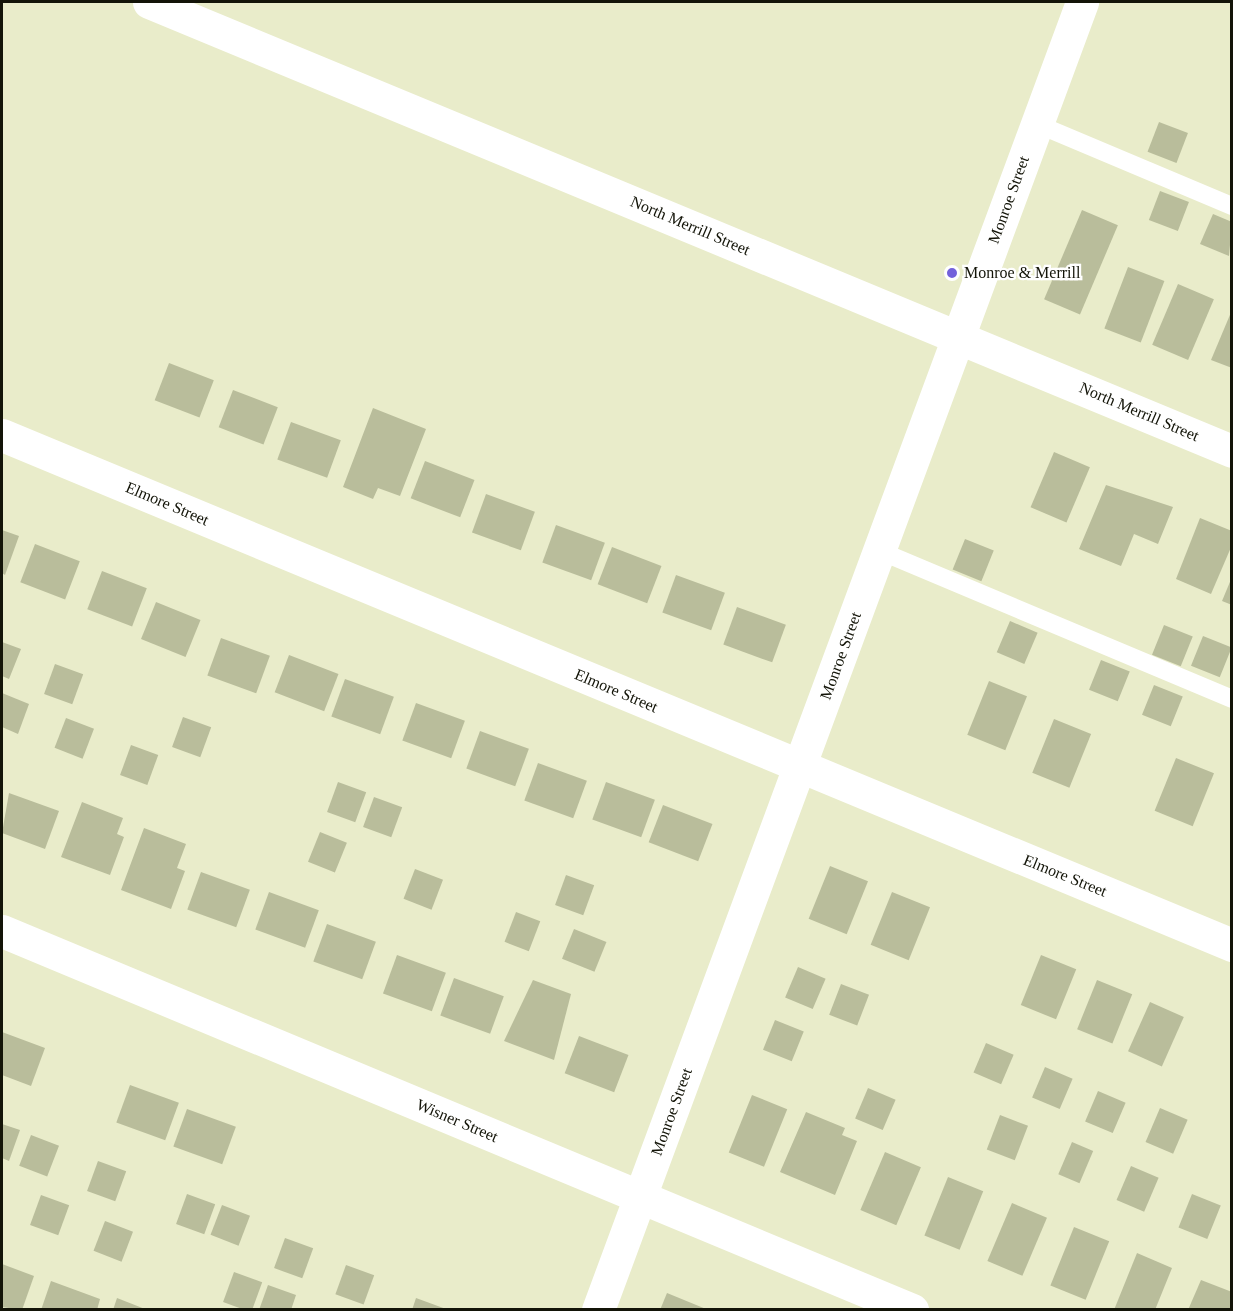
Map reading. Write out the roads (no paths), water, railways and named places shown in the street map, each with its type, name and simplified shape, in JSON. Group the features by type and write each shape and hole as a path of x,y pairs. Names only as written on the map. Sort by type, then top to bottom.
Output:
{"street":[{"name":"North Merrill Street","path":"149,2 1232,451"},
{"name":"Monroe Street","path":"598,1310 1082,2"},
{"name":"Elmore Street","path":"2,435 800,768 1232,945"},
{"name":"Wisner Street","path":"2,931 912,1310"}],"lane":[{"path":"1037,124 1232,206"},
{"path":"880,551 1232,699"}],"place":[{"name":"Monroe & Merrill","path":"952,273"}]}
